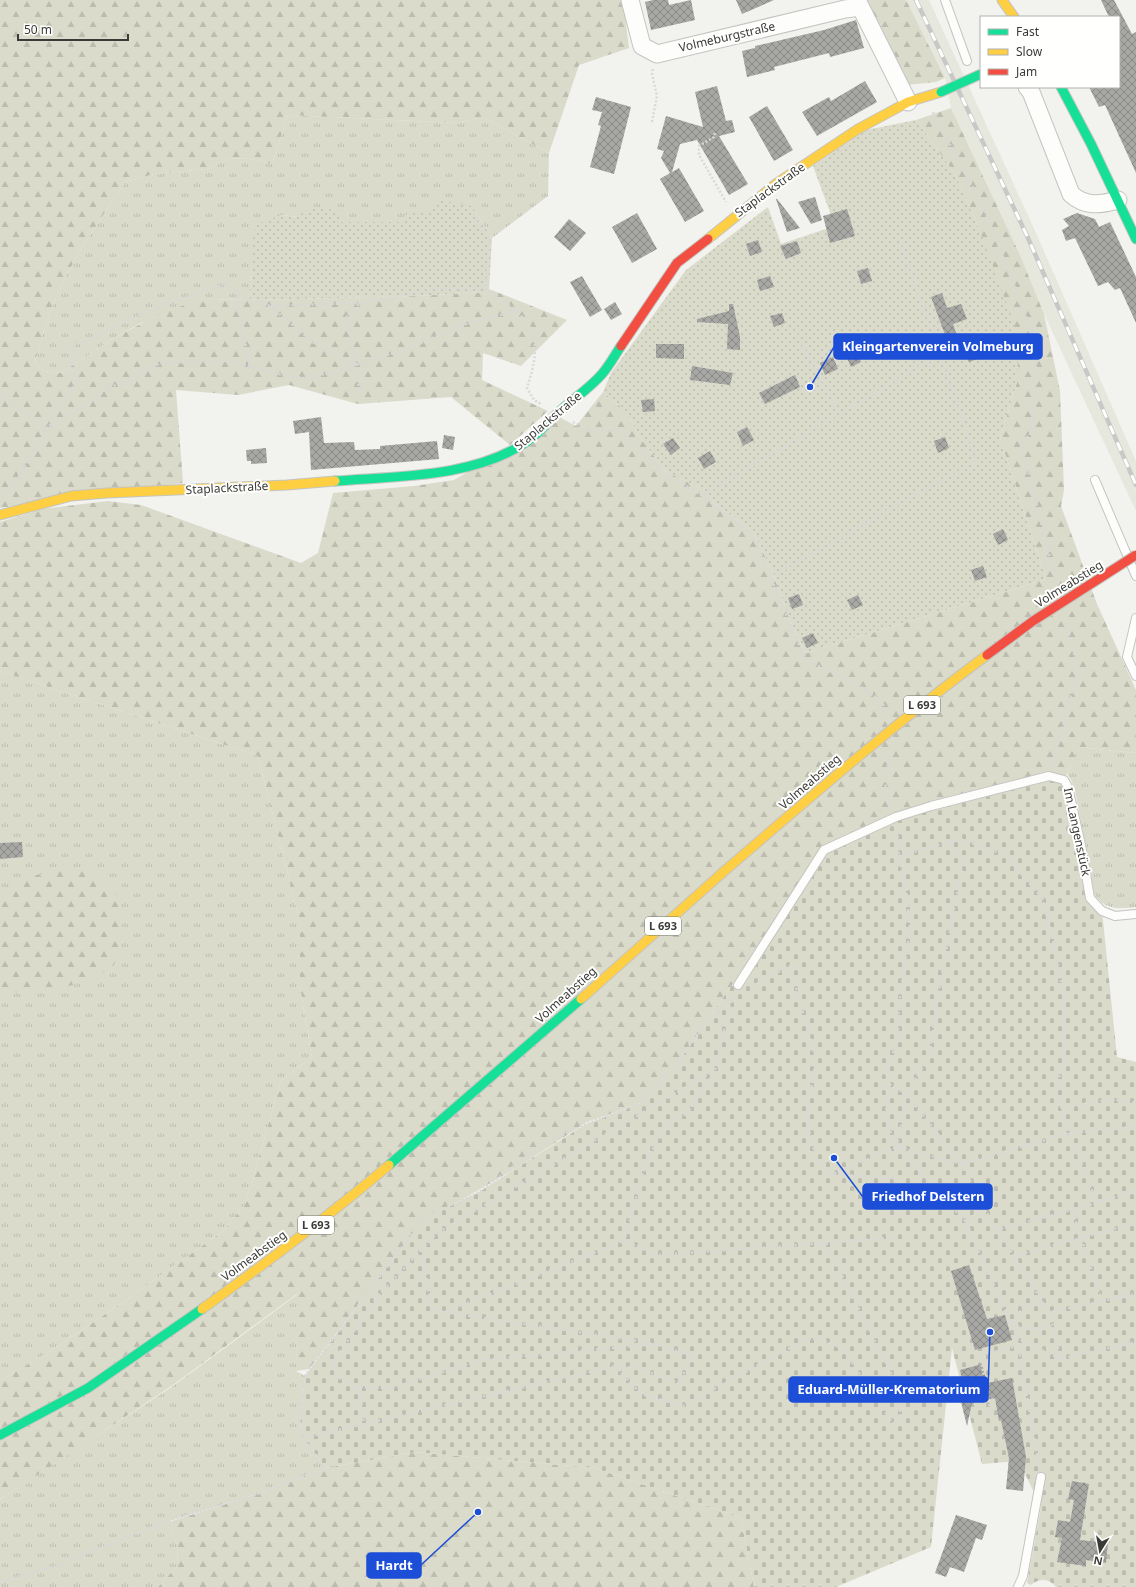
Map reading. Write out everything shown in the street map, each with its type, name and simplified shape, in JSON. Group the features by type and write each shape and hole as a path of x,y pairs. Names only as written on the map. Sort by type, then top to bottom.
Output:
{"main road":[{"path":"1002,0 1013,16"},
{"name":"Staplackstraße","path":"0,515 71,496 295,485 373,479 453,470 483,463 514,450 530,440 557,413 603,373 677,263 734,216 778,182 858,129 908,102 941,92 980,74"},
{"path":"1062,88 1091,144 1136,239"},
{"name":"Volmeabstieg","path":"0,1435 88,1388 172,1331 274,1257 345,1202 518,1055 721,874 867,749 952,681 1033,621 1136,555"}],"street":[{"path":"630,0 642,46 657,54"},
{"name":"Volmeburgstraße","path":"657,54 845,9 859,4 908,102"},
{"path":"1028,88 1031,92 1071,194 1077,200 1090,203 1102,204 1118,200"}],"lane":[{"path":"945,0 967,61"},
{"path":"1095,480 1136,576"},
{"path":"1136,618 1127,657 1136,676"},
{"name":"Im Langenstück","path":"741,989 824,850 896,817 931,806 1049,776 1064,780 1068,787 1081,845 1090,898 1102,911 1115,916 1136,914"},
{"path":"1018,1587 1024,1576 1041,1478"}],"path":[{"path":"652,122 657,96 652,74 657,54"},
{"path":"927,97 985,211 1037,348 1031,433 1021,444 1057,587"},
{"path":"715,133 714,137 699,146 699,155 734,216"},
{"path":"472,216 490,238 486,288"},
{"path":"771,578 976,460 899,237"},
{"path":"7,496 76,382 68,348 158,307 225,284 247,299 270,306 360,303 435,289 486,288 517,311 531,328 535,357 527,388 534,400 587,430 618,430 665,473 701,495 752,533 805,660 863,688 880,700 886,708 888,715"},
{"path":"235,292 250,367"},
{"path":"360,303 347,316 360,397"},
{"path":"270,306 314,343 356,365"},
{"path":"48,428 86,405 106,389 161,363 229,361 278,374 303,378 329,373 356,365 406,349 471,322 517,311"},
{"path":"795,332 840,413"},
{"path":"701,495 939,355"},
{"path":"0,396 48,428"},
{"path":"1049,776 1078,670 1065,618"},
{"path":"891,750 885,785 888,804 896,817 899,856 906,888 910,929 899,1005 898,1039 886,1071 886,1121 897,1148 966,1222 1017,1338 1041,1478"},
{"path":"899,856 949,841 961,839 1005,855 1042,898 1056,952 1065,1007 1064,1057 1056,1090 1069,1133 1097,1203"},
{"path":"897,1148 906,1094 929,1057 940,984 963,861 949,841"},
{"path":"0,1582 50,1568 168,1521 257,1494 325,1468 304,1438 300,1424 305,1376 424,1218 479,1192 542,1145 586,1124 639,1104 678,1063 698,1032 732,996 741,989 790,966 816,1060 806,1119 816,1159 832,1174 894,1178 897,1237 658,1255 624,1241 444,1312"},
{"path":"624,1241 646,1162 663,1129 672,1121 687,1114 715,1070 732,996 741,989"},
{"path":"656,1344 482,1360 391,1388 360,1387 349,1384 336,1376 334,1361 378,1296 437,1233 715,1070"},
{"path":"887,1083 906,1094 962,1164 983,1207 1050,1312 1061,1359"},
{"path":"1061,1108 1102,1101 1136,1103"},
{"path":"832,1174 897,1148 962,1164 1069,1133 1130,1126 1136,1130"},
{"path":"997,1230 1097,1203 1136,1190"},
{"path":"966,1222 983,1207"},
{"path":"1072,1210 1102,1301"},
{"path":"1014,1256 1136,1223"},
{"path":"615,1366 641,1394 683,1406 808,1338 822,1340 843,1349 896,1428 900,1420 901,1393 826,1243"},
{"path":"304,1438 615,1366 637,1368 679,1383 692,1356 656,1344 444,1312 431,1307 422,1250"},
{"path":"1050,1312 1136,1294"},
{"path":"1011,1325 1023,1308 1042,1300"},
{"path":"1011,1325 1032,1329 1053,1326"},
{"path":"1017,1338 1061,1359 1136,1342"},
{"path":"991,1414 980,1356 1018,1346"},
{"path":"360,1387 364,1424"}],"shaded area":[{"path":"906,0 929,0 1036,233 1136,461 1136,511 1044,314 1020,255 951,108 945,78"}],"green space":[{"path":"0,0 623,0 629,48 579,65 549,153 483,117 457,123 288,115 272,164 251,159 231,158 207,169 154,174 125,182 91,233 68,273 49,314 35,362 44,371 61,373 114,338 167,310 204,300 416,296 486,292 489,289 567,320 521,366 483,353 482,380 548,411 510,445 451,397 358,404 289,385 238,395 176,390 183,483 0,508"},
{"path":"864,0 906,0 945,78 936,82 906,85"},
{"path":"951,108 1020,255 1044,314 1060,391 1064,490 1061,506 1097,604 1136,690 1136,753 1079,747 1064,780 825,851 678,1063 639,1104 587,1122 515,1169 461,1200 425,1218 309,1369 296,1371 297,1294 173,1385 0,1499 0,1381 49,1352 125,1301 223,1231 245,1205 281,1081 312,1057 300,987 300,922 258,756 0,671 0,522 42,509 108,501 141,505 301,563 318,553 333,493 414,486 454,480 561,418 576,426 603,392 628,413 637,433 665,471 708,492 714,503 753,531 773,573 790,620 806,653 1046,579 1000,438 1017,382 978,226 955,174 916,120"},
{"path":"288,115 457,123 483,117 549,153 548,196 492,238 472,206 425,212 405,222 341,222 281,215 251,259 250,299 204,300 139,324 114,338 61,373 44,371 35,362 53,305 83,246 125,182 154,174 207,169 231,158 251,159 272,164"},
{"path":"916,120 955,174 978,226 1019,337 1017,382 1000,438 1046,579 806,653 790,620 773,573 753,531 714,503 708,492 665,471 637,433 628,413 603,392 611,373 686,270 768,207 781,244 835,226 813,166 866,130"},
{"path":"439,200 472,206 492,238 489,289 486,292 416,296 250,299 251,259 255,225 281,215 297,217 311,207 341,211 341,222 405,222 406,211 425,212"},
{"path":"0,671 258,756 300,922 300,987 312,1057 281,1081 245,1205 223,1231 125,1301 49,1352 0,1381"},
{"path":"1078,747 1136,753 1136,907 1118,908 1107,906 1094,894 1075,790 1067,774"},
{"path":"1049,776 1064,780 1090,898 1102,911 1117,1057 1136,1062 1136,1587 1056,1587 1050,1582 1044,1580 1037,1581 1031,1585 1027,1583 1041,1507 1019,1461 982,1464 952,1348 931,1547 836,1587 754,1587 741,1518 595,1468 416,1452 325,1468 304,1438 300,1424 305,1376 424,1218 479,1192 586,1124 639,1104 678,1063 825,851 896,817"},
{"path":"57,871 88,871 110,885 120,903 123,935 114,965 94,979 69,986 0,994 0,890 27,877"},
{"path":"298,1294 296,1371 305,1376 300,1424 304,1438 325,1468 257,1494 169,1521 177,1544 178,1565 158,1587 0,1587 0,1499 173,1386"},
{"path":"416,1452 595,1468 741,1518 754,1587 158,1587 178,1565 177,1544 169,1522 257,1494 325,1468"}],"building":[{"path":"653,0 668,0 669,5 691,0 695,20 651,30 645,2"},
{"path":"736,0 774,0 742,14"},
{"path":"1101,0 1114,0 1132,34 1136,32 1136,173 1105,105 1099,107 1090,88 1120,88 1120,16 1109,16"},
{"path":"856,20 864,48 830,57 829,53 774,67 775,70 747,77 742,51 755,48 755,46 824,30"},
{"path":"865,81 877,102 817,136 802,112 829,97 831,101"},
{"path":"717,86 726,121 732,120 735,132 719,136 748,184 729,195 697,140 680,144 672,172 679,168 704,211 685,222 660,179 670,173 661,158 664,151 657,149 666,116 703,127 695,92"},
{"path":"596,97 631,107 614,174 590,167 601,126 598,125 602,112 592,110"},
{"path":"767,106 793,150 774,161 749,117"},
{"path":"815,197 822,220 811,224 798,202"},
{"path":"777,199 800,228 787,232"},
{"path":"847,209 855,236 830,243 823,216"},
{"path":"637,213 657,249 632,263 612,227"},
{"path":"1077,213 1095,219 1099,227 1110,222 1136,277 1136,323 1120,288 1115,290 1108,282 1098,286 1075,238 1066,241 1062,230 1069,226 1063,219"},
{"path":"569,219 586,233 570,251 554,237"},
{"path":"758,240 762,252 750,256 746,244"},
{"path":"797,241 801,253 786,259 780,246"},
{"path":"868,268 872,281 861,284 857,271"},
{"path":"582,276 602,310 590,317 570,282"},
{"path":"770,276 774,287 760,291 757,280"},
{"path":"942,293 947,308 961,304 967,319 953,324 957,336 947,340 931,297"},
{"path":"615,302 622,314 611,320 604,309"},
{"path":"729,304 733,304 740,337 740,350 727,349 728,324 697,322 697,319 729,311"},
{"path":"782,313 785,323 774,327 770,316"},
{"path":"656,344 684,344 684,359 656,358"},
{"path":"976,347 980,358 969,362 965,351"},
{"path":"857,351 861,362 851,367 846,356"},
{"path":"833,357 838,369 825,375 820,363"},
{"path":"692,366 733,373 730,385 690,380"},
{"path":"795,375 800,387 765,404 759,393"},
{"path":"654,399 655,411 643,412 641,400"},
{"path":"321,417 324,443 354,442 355,450 380,449 380,446 437,441 439,459 311,470 309,432 295,434 293,421"},
{"path":"747,427 754,440 743,446 737,432"},
{"path":"444,435 455,437 453,450 442,448"},
{"path":"945,437 949,448 938,453 934,441"},
{"path":"673,438 680,448 671,455 663,444"},
{"path":"266,448 267,463 251,464 251,461 247,461 246,450"},
{"path":"710,451 716,462 704,469 698,458"},
{"path":"1003,529 1008,540 998,545 993,534"},
{"path":"983,566 987,577 975,581 971,570"},
{"path":"799,594 803,605 792,609 788,598"},
{"path":"858,595 863,605 852,610 847,600"},
{"path":"813,633 818,643 807,648 802,638"},
{"path":"22,842 23,857 0,859 0,843"},
{"path":"969,1265 987,1319 1005,1315 1012,1340 975,1350 951,1271"},
{"path":"982,1364 987,1383 1012,1378 1026,1457 1023,1491 1006,1489 1009,1458 1001,1420 999,1421 995,1398 972,1403 967,1426 958,1390 964,1388 960,1370"},
{"path":"1072,1481 1089,1484 1080,1540 1108,1543 1106,1563 1086,1560 1086,1566 1057,1562 1062,1538 1055,1537 1058,1520 1070,1522 1074,1500 1068,1499"},
{"path":"956,1515 987,1525 982,1540 976,1538 964,1572 950,1567 946,1577 935,1573"}],"railway":[{"path":"916,0 1028,238 1136,485"}],"traffic: fast":[{"path":"941,92 980,74"},
{"path":"1062,88 1091,144 1136,239"},
{"path":"335,481 410,476 460,469 507,453 532,438 592,384 605,371 621,346"},
{"path":"389,1165 581,999"},
{"path":"0,1435 88,1388 202,1309"}],"traffic: slow":[{"path":"1002,0 1013,16"},
{"path":"708,239 777,183 858,129 908,102 941,92"},
{"path":"0,515 71,496 287,485 335,481"},
{"path":"721,874 885,735 987,655"},
{"path":"581,999 721,874"},
{"path":"202,1309 297,1239 389,1165"}],"traffic: jam":[{"path":"621,346 677,263 708,239"},
{"path":"987,655 1033,621 1136,555"}],"place":[{"name":"Kleingartenverein Volmeburg","path":"810,387"},
{"name":"Friedhof Delstern","path":"834,1158"},
{"name":"Eduard-Müller-Krematorium","path":"990,1332"},
{"name":"Hardt","path":"478,1512"}]}
